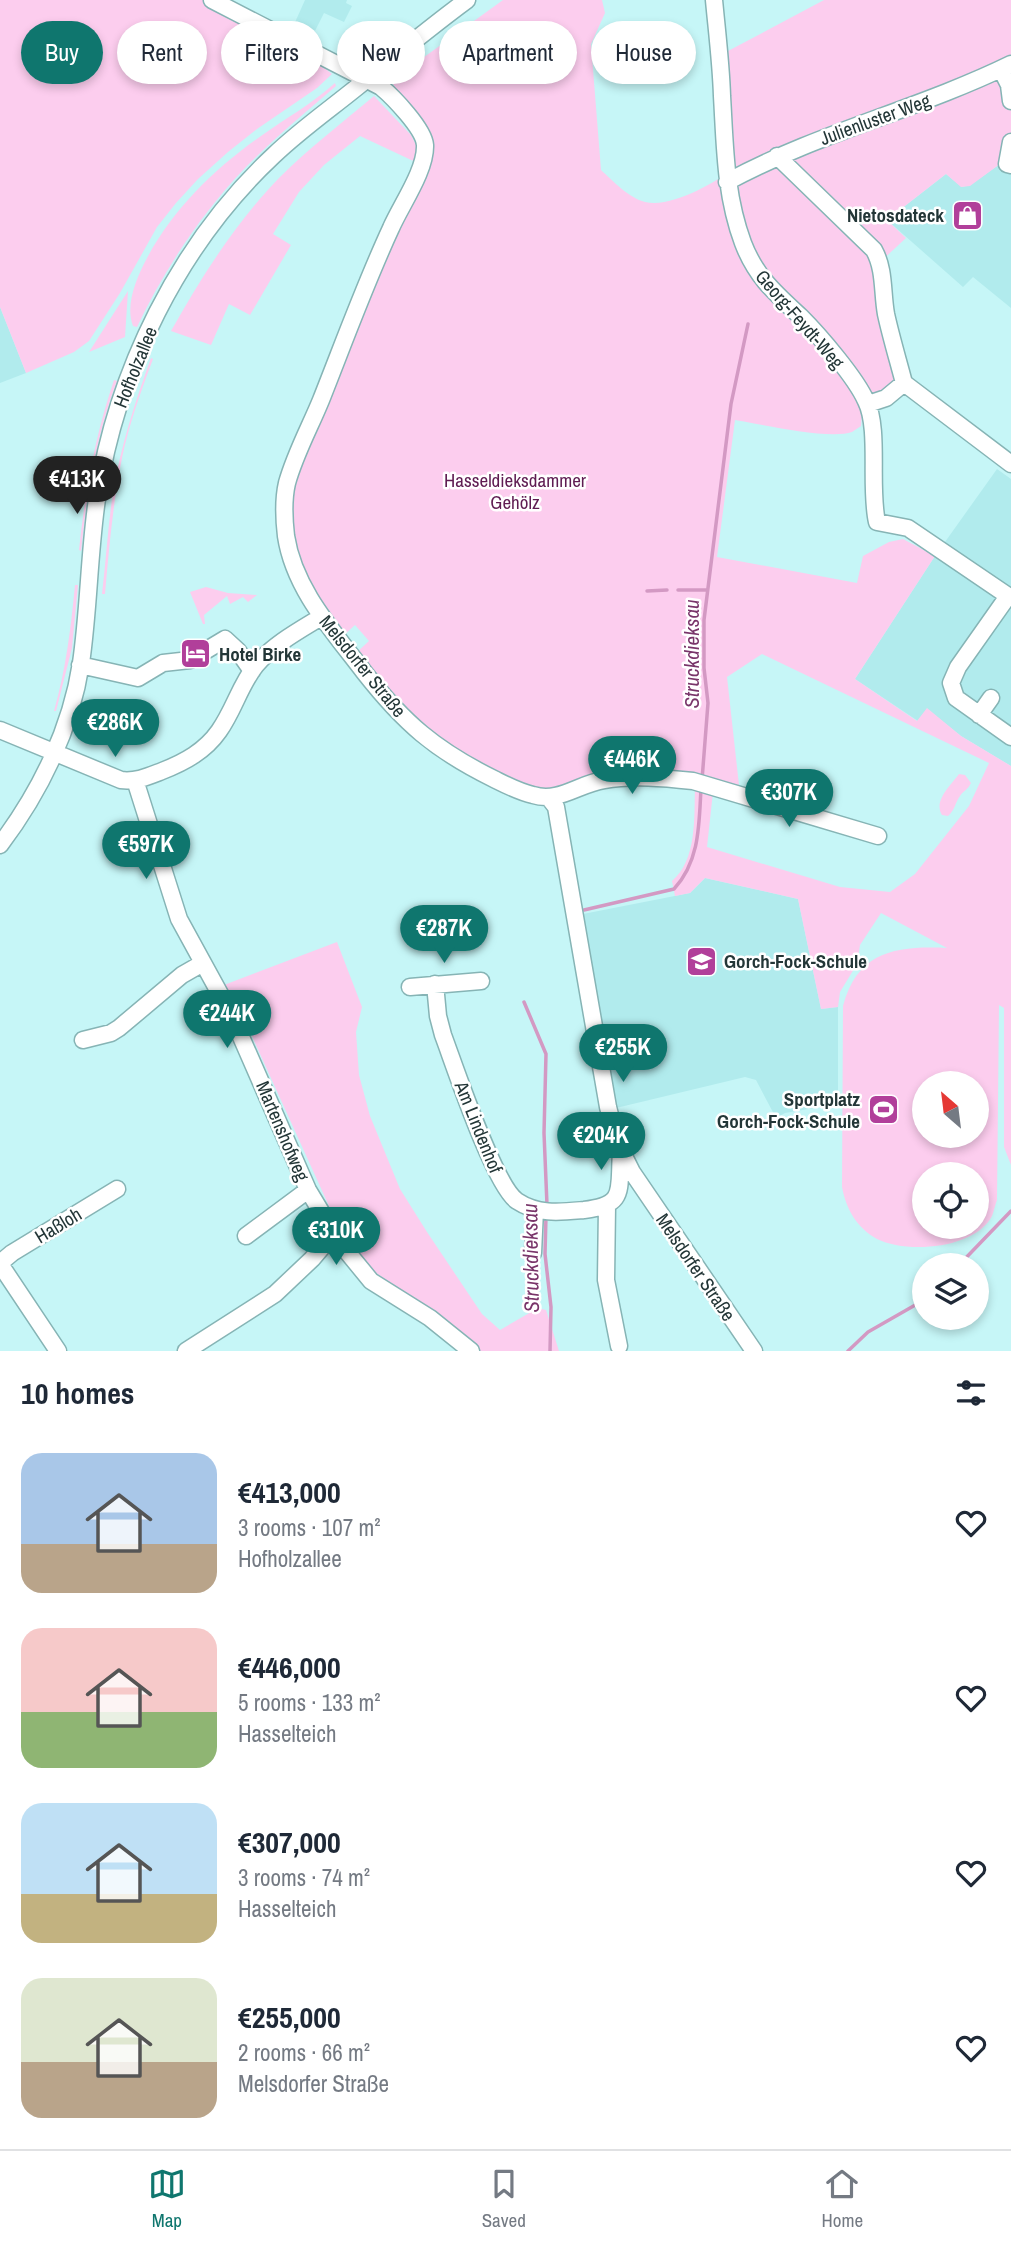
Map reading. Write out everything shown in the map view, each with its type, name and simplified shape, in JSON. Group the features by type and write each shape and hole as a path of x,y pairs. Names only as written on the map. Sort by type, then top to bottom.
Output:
{"street":[{"name":"Melsdorfer Straße","path":"212,0 337,66"},
{"name":"Hofholzallee","path":"425,31 467,0"},
{"name":"Georg-Feydt-Weg","path":"714,0 731,206 743,242 762,279 783,303 815,332 868,404 872,429 872,494 877,522 904,527 1010,597"},
{"name":"Julienluster Weg","path":"727,183 777,156 922,103 1006,66"},
{"path":"1006,66 1011,101"},
{"name":"Hofholzallee","path":"0,845 29,803 54,752 72,701 80,665 93,532 104,461 125,387 165,296 199,242 248,181 286,144 362,84"},
{"name":"Melsdorfer Straße","path":"373,84 389,94 420,131 425,145 422,164 361,299 287,486 284,516 289,552 321,617 393,708 447,754 530,795 549,798 556,807 608,1107 621,1153 754,1351"},
{"path":"1011,142 1007,164 1011,165"},
{"path":"777,156 874,250 882,270 886,311 907,388 1011,464"},
{"path":"868,404 886,398 904,383"},
{"path":"1010,597 958,667 951,683 956,698 1011,737"},
{"path":"0,730 114,778 135,780 177,765 207,745 220,729 247,679 273,648 321,617"},
{"path":"80,665 138,678 163,663 190,660 223,639 239,651 254,699"},
{"path":"979,715 991,698"},
{"path":"549,798 602,780 639,778 693,781 878,836"},
{"name":"Martenshofweg","path":"135,780 174,908 231,1014 309,1190 334,1233 371,1281 430,1318 471,1351"},
{"path":"83,1041 119,1028 182,975 203,963"},
{"path":"410,986 481,981"},
{"name":"Am Lindenhof","path":"435,984 443,1035 496,1172 512,1197 542,1211"},
{"path":"533,1253 542,1211 607,1206 615,1199 621,1153"},
{"name":"Haßloh","path":"0,1264 12,1253 117,1189"},
{"path":"246,1236 309,1190"},
{"path":"607,1206 606,1280 619,1346"},
{"path":"186,1351 275,1294 312,1259 334,1233"},
{"path":"0,1264 58,1351"}],"shaded area":[{"path":"305,0 347,0 346,3 352,6 344,21 324,13 320,21 296,21"},
{"path":"1000,164 1011,168 1011,308 973,277 963,287 887,220 946,174 962,187 970,185"},
{"path":"0,307 26,373 0,383"},
{"path":"997,469 1011,479 1011,766 961,736 927,709 918,721 855,679 935,556"},
{"name":"Gorch-Fock-Schule","path":"705,878 798,899 821,1009 838,1007 838,1104 785,1113 776,1118 756,1080 745,1077 616,1108 583,914 690,893"}],"green space":[{"path":"0,0 209,0 246,21 221,21 221,84 321,84 257,129 198,179 157,227 89,341 74,352 26,373 0,307"},
{"name":"Hasseldieksdammer Gehölz","path":"503,0 602,0 605,13 601,21 591,21 591,84 594,84 601,170 633,197 645,202 668,201 692,193 735,169 728,51 824,0 1011,0 1011,168 1000,164 970,186 961,187 946,174 887,220 906,238 878,264 899,377 862,413 861,426 852,432 828,434 735,420 717,557 857,583 863,556 889,542 903,539 935,556 855,679 917,721 927,708 961,736 1011,766 1011,1165 1004,1147 1004,1008 999,1005 997,1200 992,1216 989,1220 989,1162 912,1162 912,1239 964,1239 939,1246 922,1247 890,1244 877,1239 854,1217 846,1203 842,1187 843,1006 850,987 859,973 882,955 912,948 947,948 881,913 860,945 857,964 840,992 838,1007 821,1009 798,899 705,878 690,893 675,896 672,881 686,862 690,850 695,788 713,792 707,847 840,887 890,892 915,874 969,806 989,763 762,654 727,677 739,785 692,775 547,792 508,781 463,755 418,721 356,653 369,641 355,625 342,637 331,622 305,572 299,554 291,517 291,499 296,477 424,166 360,136 324,165 299,192 273,234 291,245 250,315 229,304 211,345 171,331 221,250 264,194 303,156 374,96 411,135 416,145 416,154 423,165 423,130 393,84 425,84 425,56 439,46 439,84 577,84 577,21 474,21"},
{"path":"323,67 332,74 323,82"},
{"path":"335,83 336,86 256,157 213,204 171,264 137,327 133,326 131,301 139,276 168,224 182,207 227,162"},
{"path":"128,291 125,337 89,352"},
{"path":"151,358 153,359 122,458 105,594 102,594 116,475 129,424"},
{"path":"114,380 117,381 93,465 81,551 81,528 92,464"},
{"path":"75,585 78,585 72,648 54,711 68,648"},
{"path":"206,587 228,593 257,595 248,602 243,597 230,604 227,596 204,615 203,624 190,592"},
{"path":"959,774 965,775 971,783 950,814 942,815 941,799"},
{"path":"337,942 362,1007 356,1032 359,1075 370,1116 400,1189 482,1314 500,1330 538,1308 546,1310 559,1351 477,1351 432,1310 373,1271 334,1217 245,1021 224,985"}],"waterway":[{"name":"Struckdieksau","path":"702,780 708,703 704,668 704,620 731,404 748,324"},
{"path":"647,591 667,590"},
{"path":"678,590 707,590"},
{"name":"Struckdieksau","path":"584,910 674,889 683,878 693,854 701,788"},
{"name":"Struckdieksau","path":"524,1002 546,1054 544,1133 547,1205"},
{"path":"971,1253 1011,1211"},
{"name":"Struckdieksau","path":"546,1216 545,1254 551,1307 550,1351"},
{"path":"848,1351 868,1332 912,1307"}],"place":[{"name":"Nietosdateck","path":"967,215"},
{"name":"Hotel Birke","path":"196,654"},
{"name":"Gorch-Fock-Schule","path":"701,961"},
{"name":"Sportplatz Gorch-Fock-Schule","path":"883,1110"}]}
